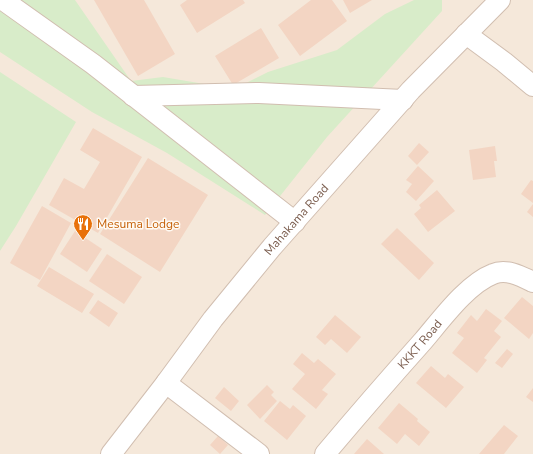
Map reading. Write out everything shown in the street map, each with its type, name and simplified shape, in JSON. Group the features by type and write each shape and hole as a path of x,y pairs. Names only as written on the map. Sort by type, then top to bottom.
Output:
{"street":[{"path":"3,0 93,64 295,222"},
{"name":"Mahakama Road","path":"111,454 213,319 295,222 403,100 500,0"},
{"path":"466,34 533,86"},
{"path":"133,96 259,93 403,100"},
{"name":"KKKT Road","path":"325,454 460,298 481,280 494,273 505,272 520,275 533,282"},
{"path":"166,383 259,454"}],"shaded area":[{"path":"0,0 533,0 533,454 0,454"}],"green space":[{"path":"0,0 75,0 131,81 163,77 234,89 268,72 337,50 385,14 414,0 442,0 442,11 327,137 265,215 167,153 92,112 0,52"},
{"path":"0,72 76,122 0,251"}],"building":[{"path":"94,0 144,0 175,54 138,76"},
{"path":"187,0 243,0 245,3 197,33 180,5"},
{"path":"311,0 332,0 347,21 300,56 278,25"},
{"path":"343,0 372,0 350,13"},
{"path":"261,28 279,58 233,85 215,56"},
{"path":"93,128 142,157 98,233 49,205 64,178 84,189 100,162 80,150"},
{"path":"419,143 429,152 417,165 408,156"},
{"path":"495,146 497,161 494,161 496,177 473,180 469,150"},
{"path":"148,158 208,195 160,272 100,234"},
{"path":"418,166 434,181 416,201 406,192 412,184 406,180"},
{"path":"531,180 533,181 533,203 521,194"},
{"path":"437,190 455,211 428,232 414,214 421,208 419,205"},
{"path":"533,204 533,217 527,212"},
{"path":"42,206 71,223 40,280 10,263"},
{"path":"397,228 434,263 419,280 381,244"},
{"path":"75,231 102,249 87,272 60,254"},
{"path":"107,254 142,277 124,304 89,281"},
{"path":"49,267 94,294 82,313 37,286"},
{"path":"522,297 533,306 533,333 529,339 504,318"},
{"path":"98,300 118,313 109,327 89,313"},
{"path":"486,309 502,321 494,331 501,337 484,358 487,360 477,373 452,353 464,338 457,333 471,315 477,321"},
{"path":"335,315 361,337 347,353 331,339 325,345 316,337"},
{"path":"507,349 513,354 502,368 495,363"},
{"path":"302,353 314,363 318,359 336,374 322,390 328,394 316,409 292,389 305,374 293,364"},
{"path":"431,366 445,378 448,374 464,387 446,408 416,383"},
{"path":"267,385 274,392 271,395 277,401 260,419 247,405"},
{"path":"224,387 239,401 231,411 215,398"},
{"path":"533,388 533,402 526,397"},
{"path":"280,401 290,409 293,405 306,416 287,440 264,421"},
{"path":"399,403 418,419 417,421 430,432 419,446 405,434 397,444 378,428"},
{"path":"504,425 518,436 504,454 479,454"},
{"path":"218,436 228,445 220,454 210,445"},
{"path":"367,439 384,454 354,454"}],"place":[{"name":"Mesuma Lodge","path":"83,241"}]}
